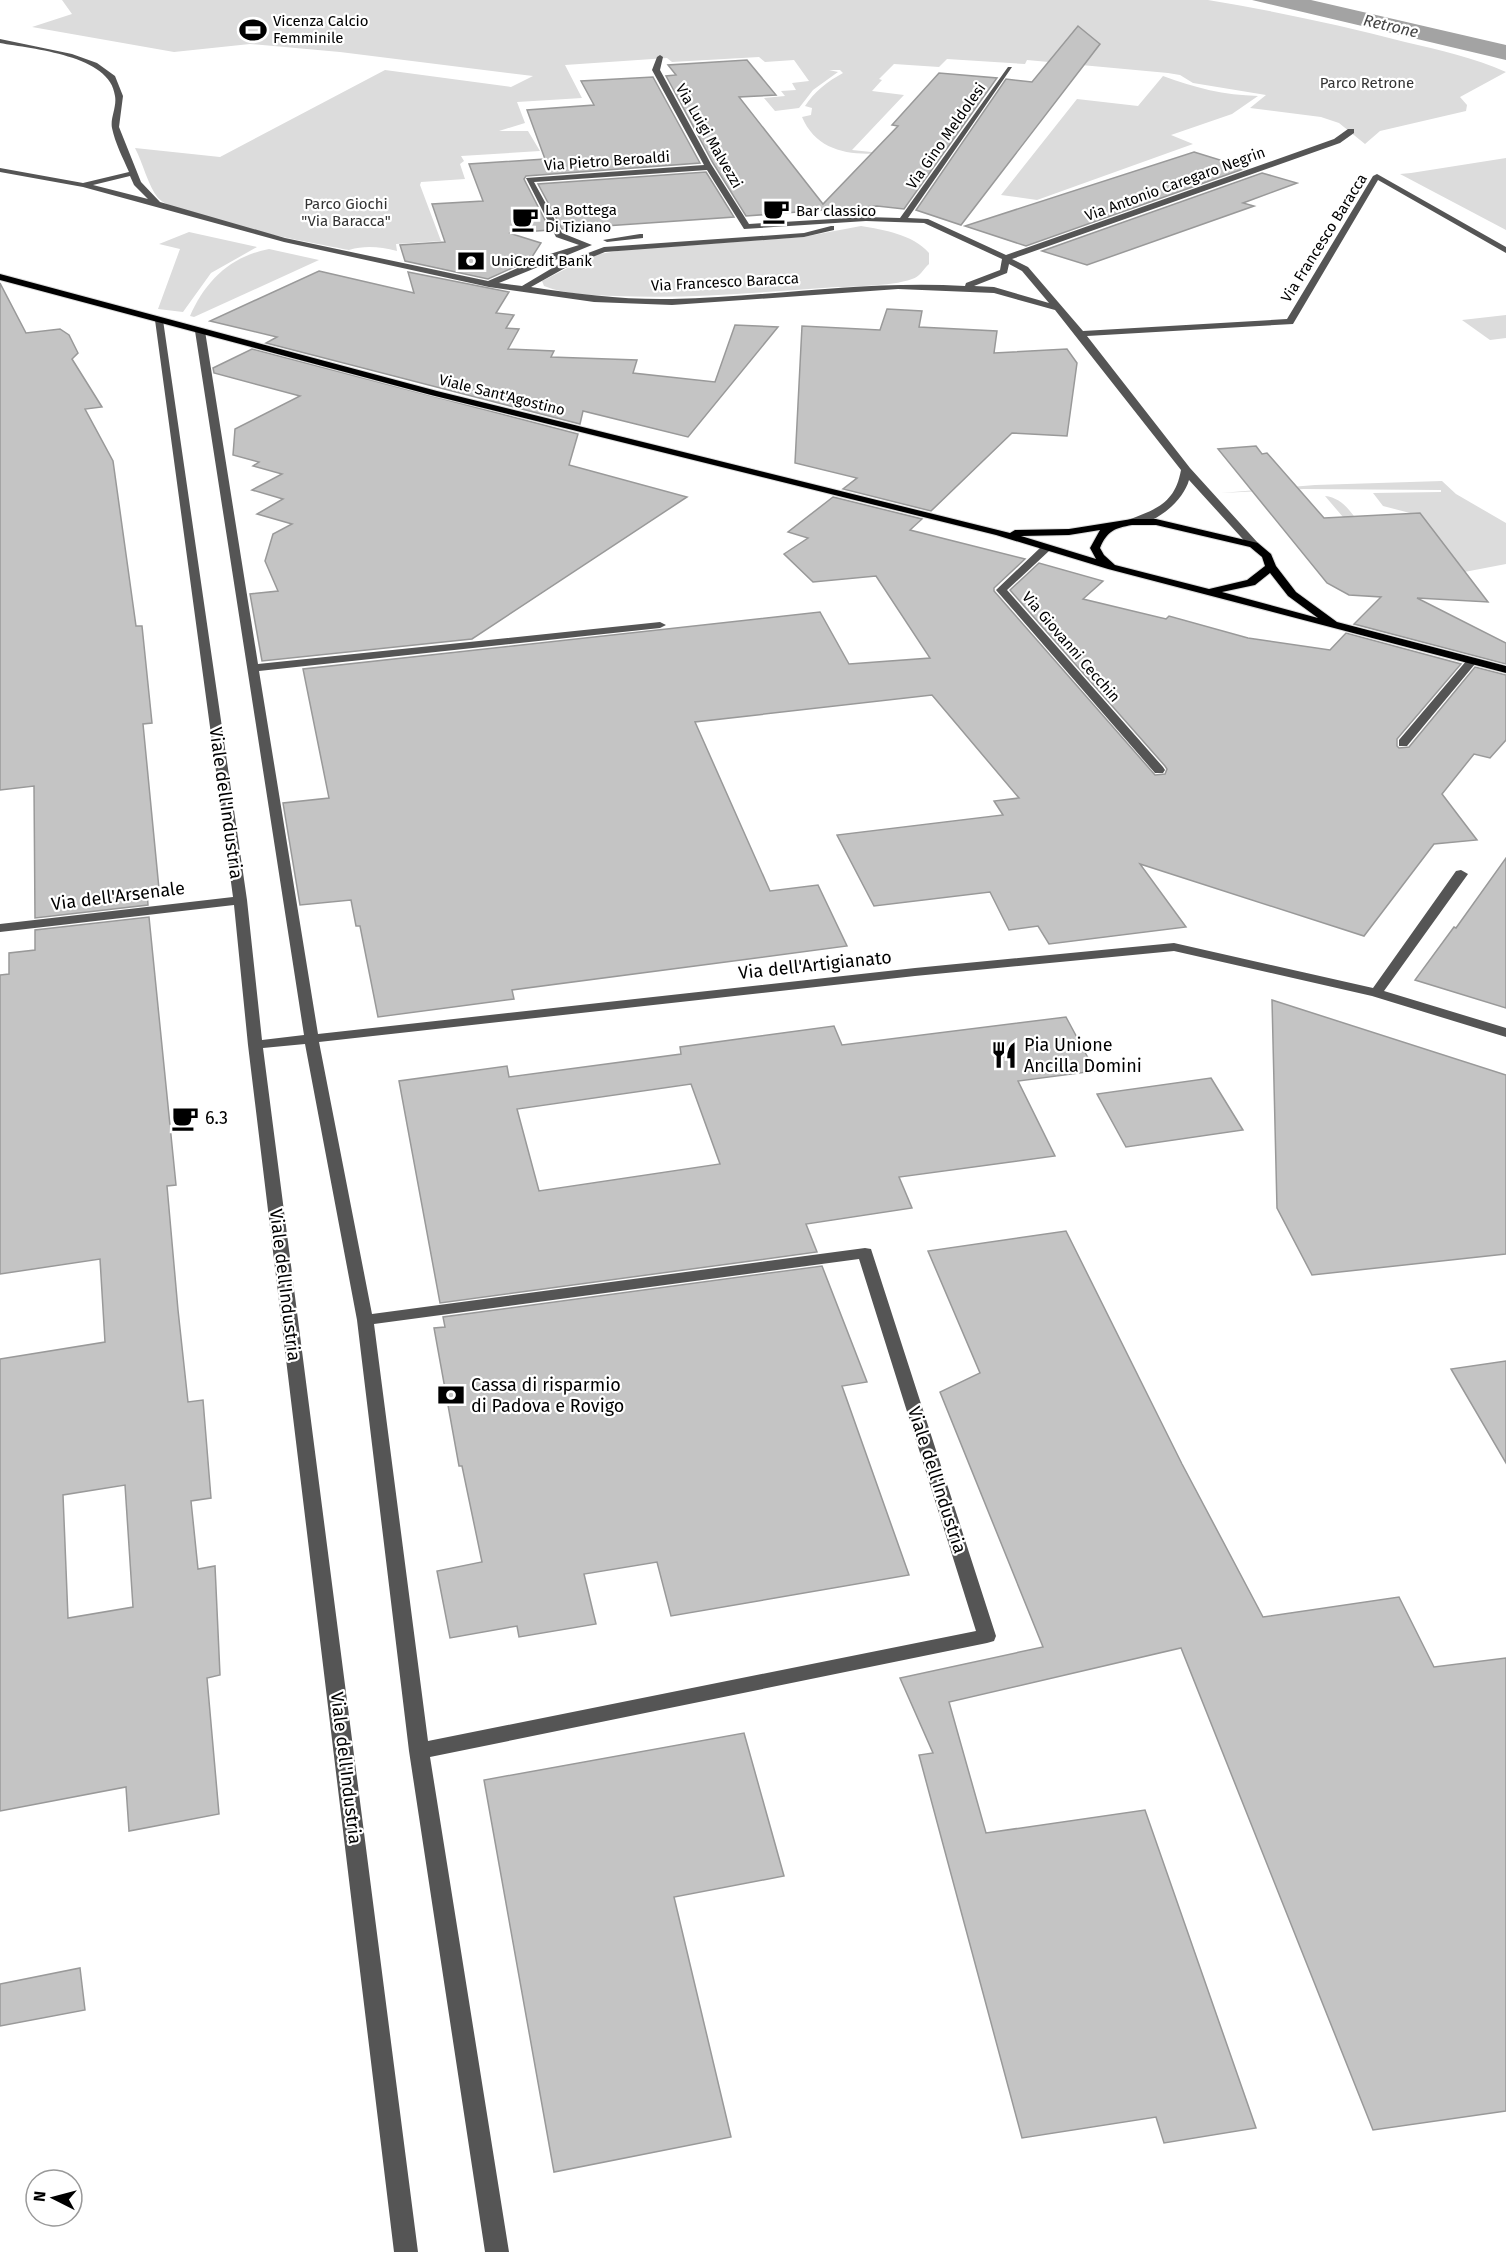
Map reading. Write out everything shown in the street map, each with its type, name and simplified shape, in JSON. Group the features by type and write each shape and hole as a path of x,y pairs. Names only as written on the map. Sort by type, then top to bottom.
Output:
{"main road":[{"name":"Viale Sant'Agostino","path":"0,277 434,393 1000,533 1045,549 1342,629 1506,670"},
{"name":"Viale Sant'Agostino","path":"1000,533 1069,532 1132,522 1156,522 1254,546 1267,556 1271,567 1292,594 1342,629"},
{"path":"1110,526 1100,536 1095,548 1100,557 1112,567"},
{"name":"Viale Sant'Agostino","path":"1204,592 1226,590 1251,583 1271,567"}],"street":[{"name":"Via Francesco Baracca","path":"0,41 70,55 95,64 112,78 119,96 116,127 137,183 157,204 284,240 489,284 594,299 672,302 898,286 994,290 1059,308"},
{"name":"Via Luigi Malvezzi","path":"660,57 656,70 709,167 747,227 866,219"},
{"name":"Via Gino Meldolesi","path":"903,219 1010,68"},
{"name":"Via Antonio Caregaro Negrin","path":"1006,258 1337,141 1352,131"},
{"name":"Via Pietro Beroaldi","path":"588,245 559,235 529,180 709,167"},
{"path":"0,170 83,185 157,204"},
{"path":"83,185 133,173"},
{"name":"Via Francesco Baracca","path":"1081,334 1290,322 1377,176 1506,250"},
{"path":"523,289 551,270 579,257 604,250 804,235 866,219 925,221 1025,269 1081,334 1186,470 1254,546"},
{"path":"489,284 553,256 607,240 640,236"},
{"path":"945,287 972,284 1004,271 1006,258"},
{"name":"Viale dell'Industria","path":"159,320 240,900 255,1045 406,2252"},
{"path":"200,331 311,1038 365,1320 419,1751 497,2252"},
{"path":"1132,522 1160,512 1175,500 1185,487 1186,470"},
{"name":"Via Giovanni Cecchin","path":"1045,549 1000,590 1159,770"},
{"path":"253,668 660,625"},
{"path":"1403,744 1471,662"},
{"path":"1376,993 1461,874"},
{"name":"Via dell'Arsenale","path":"0,928 240,900"},
{"name":"Via dell'Artigianato","path":"255,1045 915,972 1174,947 1376,993 1506,1033"},
{"name":"Viale dell'Industria","path":"365,1320 865,1253 987,1636 419,1751"}],"green space":[{"path":"62,0 1208,0 1356,30 1457,55 1506,72 1460,97 1467,105 1466,111 1380,131 1365,144 1339,123 1321,117 1250,108 1266,95 1193,83 1180,75 1027,60 1025,64 947,59 939,67 894,64 879,79 882,80 872,91 904,95 852,150 881,153 869,154 845,152 824,144 808,128 802,117 811,115 812,108 805,106 822,87 843,73 840,70 829,70 838,72 813,90 799,108 775,111 764,98 785,96 781,91 796,90 792,83 809,81 794,60 765,62 759,57 672,62 667,58 565,65 582,98 517,102 525,123 499,131 528,131 540,151 461,156 464,161 460,164 465,179 421,182 420,185 441,241 396,244 397,251 373,247 349,250 218,222 170,206 154,193 135,148 220,157 385,70 511,87 533,76 340,52 250,44 174,52 32,27 72,14"},
{"path":"1163,76 1210,90 1258,96 1232,114 1171,135 1193,144 1037,200 1001,195 1077,99 1138,106"},
{"path":"1506,158 1506,230 1400,174 1411,173"},
{"path":"861,226 897,234 914,241 929,253 929,264 915,278 892,284 719,295 642,297 589,295 552,289 544,286 542,281 593,255 624,250 803,237"},
{"path":"189,232 257,247 211,273 183,312 158,309 180,249 159,244"},
{"path":"269,249 319,260 194,317 190,316 203,292 221,272 231,264 255,252"},
{"path":"1506,315 1506,338 1490,340 1462,320"},
{"path":"1442,481 1456,494 1506,523 1506,564 1407,583 1372,551 1325,496 1345,505 1367,536 1439,539 1420,513 1410,513 1383,506 1373,493 1441,492 1441,490 1304,489 1221,493 1315,485"}],"water":[{"name":"Retrone","path":"1252,0 1311,0 1506,45 1506,60"}],"building":[{"path":"1078,26 1100,44 961,225 916,210 1006,79 1032,82"},
{"path":"747,60 776,95 739,97 823,204 898,126 892,125 939,73 997,78 904,209 877,206 746,216 713,163 666,76 676,75 668,65"},
{"path":"653,77 700,163 526,176 524,179 550,230 509,233 541,243 530,260 488,279 405,261 400,245 445,242 432,204 483,201 469,164 545,159 527,110 594,105 581,81"},
{"path":"1194,152 1246,168 1026,246 965,226"},
{"path":"706,172 734,217 562,229 538,184"},
{"path":"1262,173 1297,183 1243,203 1254,206 1087,265 1042,251"},
{"path":"319,271 414,293 408,272 509,292 496,313 514,315 506,328 519,329 508,349 554,351 551,357 637,360 633,373 715,382 735,325 778,327 688,437 583,411 580,424 266,343 277,337 210,321"},
{"path":"0,283 26,333 60,329 69,335 78,353 72,359 102,407 85,409 113,461 136,626 142,626 152,723 143,724 159,889 147,891 148,905 35,918 34,786 0,790"},
{"path":"887,309 922,311 919,327 997,331 994,353 1067,349 1077,363 1067,436 1012,433 931,511 843,489 857,478 795,463 802,326 880,330"},
{"path":"252,349 578,434 569,465 687,497 472,639 262,661 250,594 278,591 265,561 273,534 292,524 257,514 283,499 252,490 282,474 253,466 259,462 233,455 235,429 300,396 214,373 213,368"},
{"path":"1256,446 1262,454 1267,453 1324,518 1420,513 1488,602 1417,598 1506,643 1506,664 1354,624 1381,597 1349,595 1327,583 1218,449"},
{"path":"833,497 922,519 910,530 1025,559 994,588 994,591 1155,775 1165,774 1167,769 1165,766 1010,590 1039,563 1103,581 1083,599 1166,619 1169,616 1248,638 1330,650 1346,633 1461,664 1397,739 1399,748 1409,747 1475,667 1506,675 1506,740 1490,758 1474,754 1442,794 1477,840 1434,844 1364,936 1140,864 1186,927 1049,944 1038,926 1009,930 990,892 874,906 837,835 1003,815 994,801 1019,798 932,695 695,722 770,891 818,885 847,946 512,990 514,999 378,1017 360,926 356,926 351,900 300,905 283,803 329,798 303,669 820,612 849,664 930,658 876,576 813,582 784,554 808,538 788,532"},
{"path":"1506,858 1506,1008 1415,980 1454,927 1456,928"},
{"path":"149,917 176,1185 167,1186 188,1402 203,1400 211,1498 191,1501 198,1569 215,1566 220,1675 207,1678 219,1814 129,1831 126,1787 0,1811 0,1359 105,1342 100,1259 0,1274 0,975 9,974 9,953 35,950 35,930","holes":["125,1485 133,1607 68,1618 63,1495"]},
{"path":"1272,1000 1506,1075 1506,1254 1312,1275 1277,1208"},
{"path":"1066,1017 1095,1071 1018,1081 1055,1156 899,1177 912,1208 806,1224 817,1252 440,1303 399,1081 507,1066 509,1077 681,1054 680,1047 834,1026 842,1045","holes":["691,1084 720,1164 539,1191 517,1109"]},
{"path":"1211,1078 1243,1130 1126,1147 1097,1094"},
{"path":"1066,1231 1182,1464 1263,1617 1399,1597 1434,1667 1506,1658 1506,2111 1373,2130 1181,1648 949,1702 986,1833 1145,1810 1256,2128 1164,2143 1156,2117 1022,2138 919,1755 933,1753 900,1678 1043,1647 940,1392 980,1373 928,1251"},
{"path":"822,1266 867,1382 842,1386 909,1575 671,1616 657,1562 584,1574 596,1624 519,1637 517,1626 450,1638 437,1571 482,1562 462,1466 459,1466 434,1328 445,1327 443,1317"},
{"path":"1506,1361 1506,1463 1451,1369"},
{"path":"744,1733 784,1876 674,1897 731,2137 554,2172 484,1780"},
{"path":"80,1968 85,2010 0,2026 0,1984"}],"place":[{"name":"Vicenza Calcio Femminile","path":"253,30"},
{"name":"Bar classico","path":"776,211"},
{"name":"La Bottega Di Tiziano","path":"525,219"},
{"name":"UniCredit Bank","path":"471,261"},
{"name":"Pia Unione Ancilla Domini","path":"1004,1055"},
{"name":"6.3","path":"185,1118"},
{"name":"Cassa di risparmio di Padova e Rovigo","path":"451,1395"}],"park label":[{"name":"Parco Retrone","path":"1367,83"},
{"name":"Parco Giochi \"Via Baracca\"","path":"346,212"}]}
